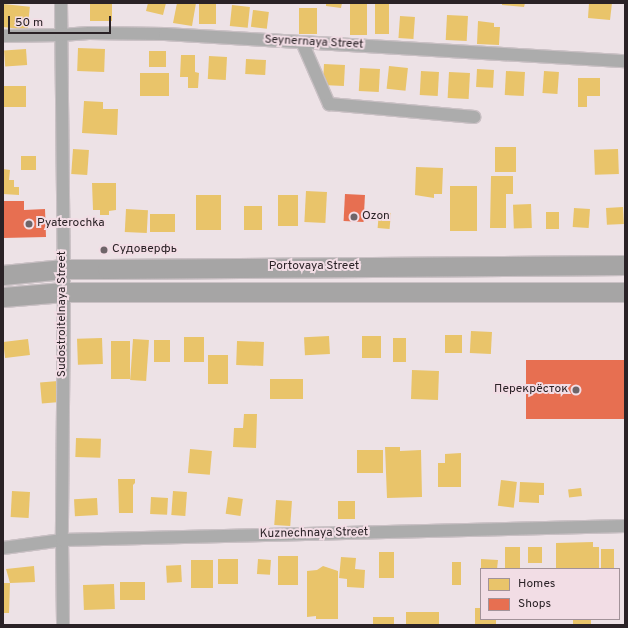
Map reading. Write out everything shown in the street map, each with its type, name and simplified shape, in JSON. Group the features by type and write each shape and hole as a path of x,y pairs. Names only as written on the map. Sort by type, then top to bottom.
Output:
{"main road":[{"name":"Portovaya Street","path":"3,274 64,269 625,265"},
{"name":"Portovaya Street","path":"3,297 64,292 625,292"}],"street":[{"name":"Sudostroitelnaya Street","path":"61,3 64,269 62,540 63,625"},
{"name":"Seynernaya Street","path":"3,36 61,36 89,33 164,34 625,61"},
{"path":"302,42 329,104 474,117"},
{"name":"Kuznechnaya Street","path":"3,548 62,540 625,526"}],"building: Homes":[{"path":"90,3 112,3 112,21 90,21"},
{"path":"148,3 166,3 163,15 146,11"},
{"path":"177,3 196,3 192,26 173,23"},
{"path":"199,3 216,3 216,24 199,24"},
{"path":"326,3 342,3 341,8 326,6"},
{"path":"350,3 367,3 367,35 350,35"},
{"path":"375,3 389,3 389,34 375,34"},
{"path":"502,3 525,3 524,7 502,5"},
{"path":"589,3 612,3 610,20 588,18"},
{"path":"3,4 30,7 27,30 3,27"},
{"path":"232,5 250,7 248,28 230,26"},
{"path":"299,8 317,8 317,34 299,34"},
{"path":"253,10 269,12 267,29 251,27"},
{"path":"447,15 468,16 467,41 446,40"},
{"path":"400,16 415,17 413,39 398,38"},
{"path":"478,21 494,23 494,27 500,27 499,45 477,44"},
{"path":"78,48 105,49 104,72 77,71"},
{"path":"26,49 27,65 5,66 4,51"},
{"path":"149,51 166,51 166,67 149,67"},
{"path":"181,55 195,55 195,72 199,73 198,88 188,88 188,77 180,77"},
{"path":"209,56 227,57 226,80 208,79"},
{"path":"246,59 266,60 265,75 245,74"},
{"path":"324,64 345,65 344,86 323,85"},
{"path":"389,66 408,68 405,91 387,89"},
{"path":"360,68 380,69 379,92 359,91"},
{"path":"477,69 494,70 493,88 476,87"},
{"path":"421,71 439,72 438,96 420,95"},
{"path":"506,71 525,72 524,96 505,95"},
{"path":"544,71 559,72 557,94 542,93"},
{"path":"449,72 470,73 469,99 448,98"},
{"path":"140,73 169,73 169,96 140,96"},
{"path":"578,78 600,78 600,96 587,96 587,107 578,107"},
{"path":"3,86 26,86 26,107 3,107"},
{"path":"84,101 103,102 103,109 118,109 117,135 82,133"},
{"path":"495,147 516,147 516,172 495,172"},
{"path":"73,149 89,150 87,175 71,174"},
{"path":"618,149 619,174 595,175 594,150"},
{"path":"21,156 36,156 36,170 21,170"},
{"path":"416,167 443,168 442,194 434,194 434,198 415,195"},
{"path":"3,169 10,170 9,180 14,180 14,187 19,187 19,195 3,194"},
{"path":"491,176 513,176 513,194 506,194 506,228 490,228"},
{"path":"92,183 116,183 116,210 109,211 109,215 100,215 100,210 93,210"},
{"path":"450,186 477,186 477,231 450,231"},
{"path":"306,191 327,192 325,223 304,222"},
{"path":"196,195 221,195 221,230 196,230"},
{"path":"278,195 298,195 298,226 278,226"},
{"path":"531,204 532,228 514,229 513,205"},
{"path":"244,206 262,206 262,230 244,230"},
{"path":"623,207 624,224 607,225 606,208"},
{"path":"574,208 590,209 589,228 573,227"},
{"path":"126,209 148,210 147,233 125,232"},
{"path":"379,212 391,213 390,229 378,228"},
{"path":"546,212 559,212 559,229 546,229"},
{"path":"150,214 175,214 175,232 150,232"},
{"path":"471,331 492,332 491,354 470,353"},
{"path":"445,335 462,335 462,353 445,353"},
{"path":"329,336 330,354 305,355 304,337"},
{"path":"362,336 381,336 381,358 362,358"},
{"path":"184,337 204,337 204,362 184,362"},
{"path":"102,338 103,364 78,365 77,339"},
{"path":"393,338 406,338 406,362 393,362"},
{"path":"28,339 30,355 5,358 3,342"},
{"path":"133,339 149,340 146,381 130,380"},
{"path":"154,340 170,340 170,362 154,362"},
{"path":"111,341 130,341 130,379 111,379"},
{"path":"237,341 264,342 263,366 236,365"},
{"path":"208,355 228,355 228,384 208,384"},
{"path":"412,370 439,371 438,400 411,399"},
{"path":"270,379 303,379 303,399 270,399"},
{"path":"58,381 60,402 42,403 40,383"},
{"path":"244,414 257,414 256,448 233,447 234,428 243,428"},
{"path":"76,438 101,439 100,458 75,457"},
{"path":"385,447 400,447 400,451 421,450 422,497 387,498"},
{"path":"190,449 212,451 210,475 188,473"},
{"path":"357,450 383,450 383,473 357,473"},
{"path":"461,453 461,487 438,487 438,463 445,463 445,454"},
{"path":"118,479 135,479 135,483 133,485 133,513 119,513"},
{"path":"501,480 517,482 514,508 498,506"},
{"path":"520,482 544,483 544,495 539,495 539,503 519,502"},
{"path":"581,488 582,496 569,498 568,490"},
{"path":"12,491 30,492 29,518 11,517"},
{"path":"173,491 187,492 185,516 171,515"},
{"path":"151,497 168,498 167,515 150,514"},
{"path":"228,497 243,499 240,516 226,514"},
{"path":"97,498 98,515 75,516 74,499"},
{"path":"276,500 292,501 290,526 274,525"},
{"path":"338,501 355,501 355,519 338,519"},
{"path":"593,542 593,547 599,547 599,568 556,568 556,543"},
{"path":"505,547 520,547 520,568 505,568"},
{"path":"528,547 542,547 542,563 528,563"},
{"path":"601,549 614,549 614,568 601,568"},
{"path":"379,552 394,552 394,578 379,578"},
{"path":"278,556 298,556 298,585 278,585"},
{"path":"341,557 356,558 355,569 365,570 364,588 347,587 347,579 339,578"},
{"path":"218,559 238,559 238,584 218,584"},
{"path":"258,559 271,560 270,575 257,574"},
{"path":"481,559 498,560 497,568 481,568"},
{"path":"191,560 213,560 213,588 191,588"},
{"path":"452,562 461,562 461,585 452,585"},
{"path":"181,565 182,582 167,583 166,566"},
{"path":"34,566 35,582 10,583 6,569"},
{"path":"323,566 338,571 338,619 316,619 316,616 307,617 307,571 317,570"},
{"path":"120,582 145,582 145,600 120,600"},
{"path":"3,583 10,583 9,613 3,613"},
{"path":"114,584 115,609 84,610 83,585"},
{"path":"475,608 480,608 480,620 496,620 496,625 475,625"},
{"path":"406,612 439,612 439,625 406,625"},
{"path":"373,617 394,617 394,625 373,625"},
{"path":"573,620 591,620 591,625 573,625"}],"building: Shops":[{"path":"345,194 365,195 364,222 344,221"},
{"path":"3,201 24,201 24,210 45,209 46,237 3,238"},
{"name":"Перекрёсток","path":"526,360 625,360 625,419 526,419"}],"place":[{"name":"Ozon","path":"354,217"},
{"name":"Pyaterochka","path":"29,224"},
{"name":"Судоверфь","path":"104,250"},
{"name":"Перекрёсток","path":"576,390"}]}
